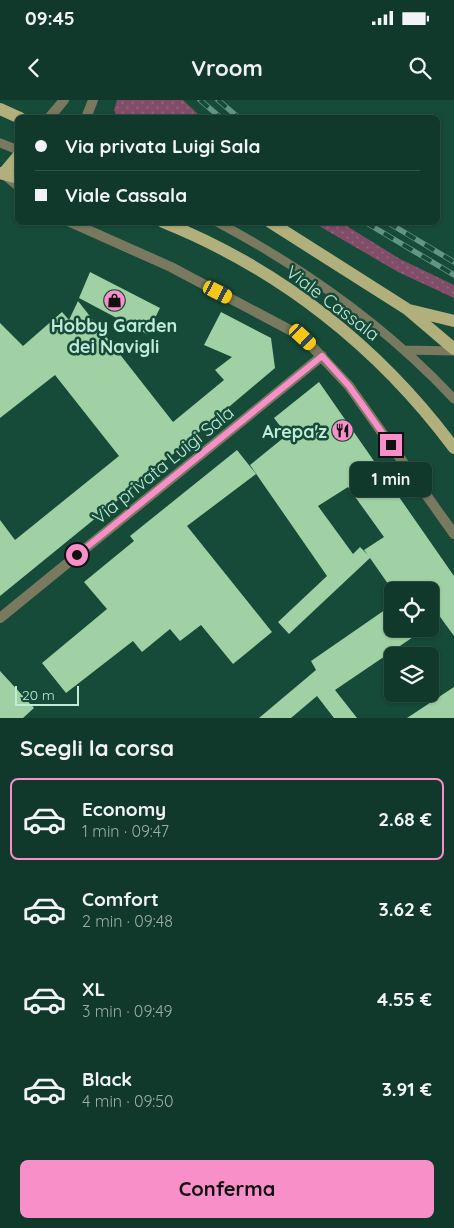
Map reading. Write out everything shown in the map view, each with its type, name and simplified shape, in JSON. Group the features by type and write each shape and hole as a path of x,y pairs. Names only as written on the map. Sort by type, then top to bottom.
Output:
{"main road":[{"path":"0,110 15,116"},
{"path":"1,175 15,159"},
{"path":"1,175 15,177"},
{"name":"Viale Cassala","path":"169,225 212,245 270,277 325,314 374,355 408,391 454,448"},
{"name":"Viale Cassala","path":"275,225 407,309 454,350"},
{"path":"407,309 454,321"}],"street":[{"path":"52,115 64,100"},
{"path":"87,115 93,100"},
{"path":"1,175 15,184"},
{"path":"77,225 170,268 266,316 303,337 349,386 454,534"},
{"name":"Via privata Luigi Sala","path":"0,618 322,356"}],"lane":[{"path":"0,143 15,149"},
{"name":"Viale Cassala","path":"222,225 268,250 319,283 404,350 454,399"},
{"name":"Viale Cassala","path":"404,350 454,350"}],"shaded area":[{"path":"117,100 183,100 199,115 116,115 114,110"},
{"path":"317,225 345,225 400,259 454,285 454,298 398,272"}],"building":[{"path":"90,272 160,308 147,334 79,298"},
{"path":"78,301 173,422 224,380 215,370 232,357 204,345 221,312 271,338 275,368 140,482 0,596 0,520 15,540 119,456 55,375 0,418 0,323 23,346 62,312 69,320"},
{"path":"319,382 454,576 454,636 439,615 439,582 387,582 370,558 289,634 278,622 327,576 250,465 287,435 274,418","holes":["348,487 384,537 364,550 368,555 360,547 353,554 318,506"]},
{"path":"237,450 256,474 187,526 272,632 233,664 201,625 180,641 170,629 142,652 133,641 66,693 42,663 107,609 84,582 134,541 130,536"},
{"path":"384,611 384,637 413,637 398,647 384,647 384,657 335,690 357,718 334,718 317,696 291,718 259,718 316,670 311,661"},
{"path":"0,671 34,708 23,718 0,718"},
{"path":"454,687 454,718 407,718 431,702 439,702 439,697"}],"railway":[{"path":"200,100 218,115"},
{"path":"218,100 236,115"},
{"path":"370,225 454,275"},
{"path":"392,225 454,262"}],"place":[{"name":"Hobby Garden dei Navigli","path":"114,300"},
{"name":"Arepa'z","path":"343,431"}],"route":[{"path":"77,555 322,356 349,386 391,445"}]}
